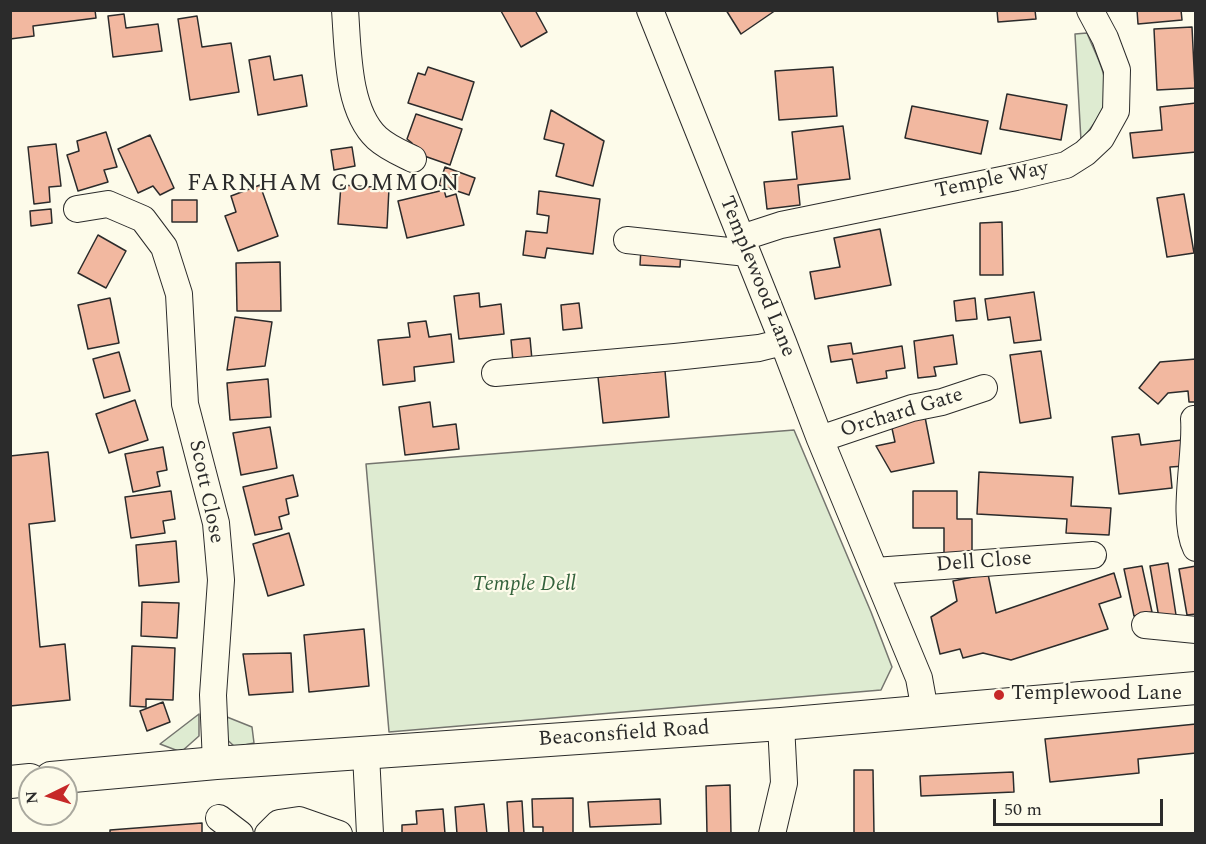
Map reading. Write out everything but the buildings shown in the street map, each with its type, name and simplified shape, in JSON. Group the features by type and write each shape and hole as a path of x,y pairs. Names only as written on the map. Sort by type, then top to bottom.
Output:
{"main road":[{"name":"Beaconsfield Road","path":"78,776 216,763 781,724 1196,688"}],"street":[{"path":"345,10 352,88 362,118 378,140 413,159"},
{"name":"Templewood Lane","path":"650,10 820,439 919,678 925,711"},
{"name":"Temple Way","path":"744,245 782,225 1016,177 1066,165 1085,153 1101,138 1116,111 1117,70 1105,38 1090,10"},
{"name":"Scott Close","path":"77,209 108,204 143,219 164,247 179,294 185,404 216,523 221,580 213,695 216,763"},
{"path":"627,240 744,245"},
{"path":"495,373 759,348 783,342"},
{"name":"Orchard Gate","path":"820,439 912,408 942,402 984,388"},
{"path":"1194,419 1190,504 1191,535 1196,548"},
{"name":"Dell Close","path":"875,572 1093,555"},
{"path":"1145,626 1196,630"},
{"path":"771,834 784,783 781,724"},
{"path":"344,834 370,833 366,754"},
{"path":"219,818 240,834"},
{"path":"268,834 279,822 299,820 339,834"}],"green space":[{"path":"1087,33 1103,72 1106,96 1100,114 1081,141 1075,34"},
{"name":"Temple Dell","path":"794,430 892,667 881,690 389,732 366,464"},
{"path":"217,713 252,727 254,743 235,747 220,733"},
{"path":"199,714 199,736 181,752 160,744"}],"place":[{"name":"Templewood Lane","path":"999,695"}],"district":[{"name":"FARNHAM COMMON","path":"324,185"}]}
